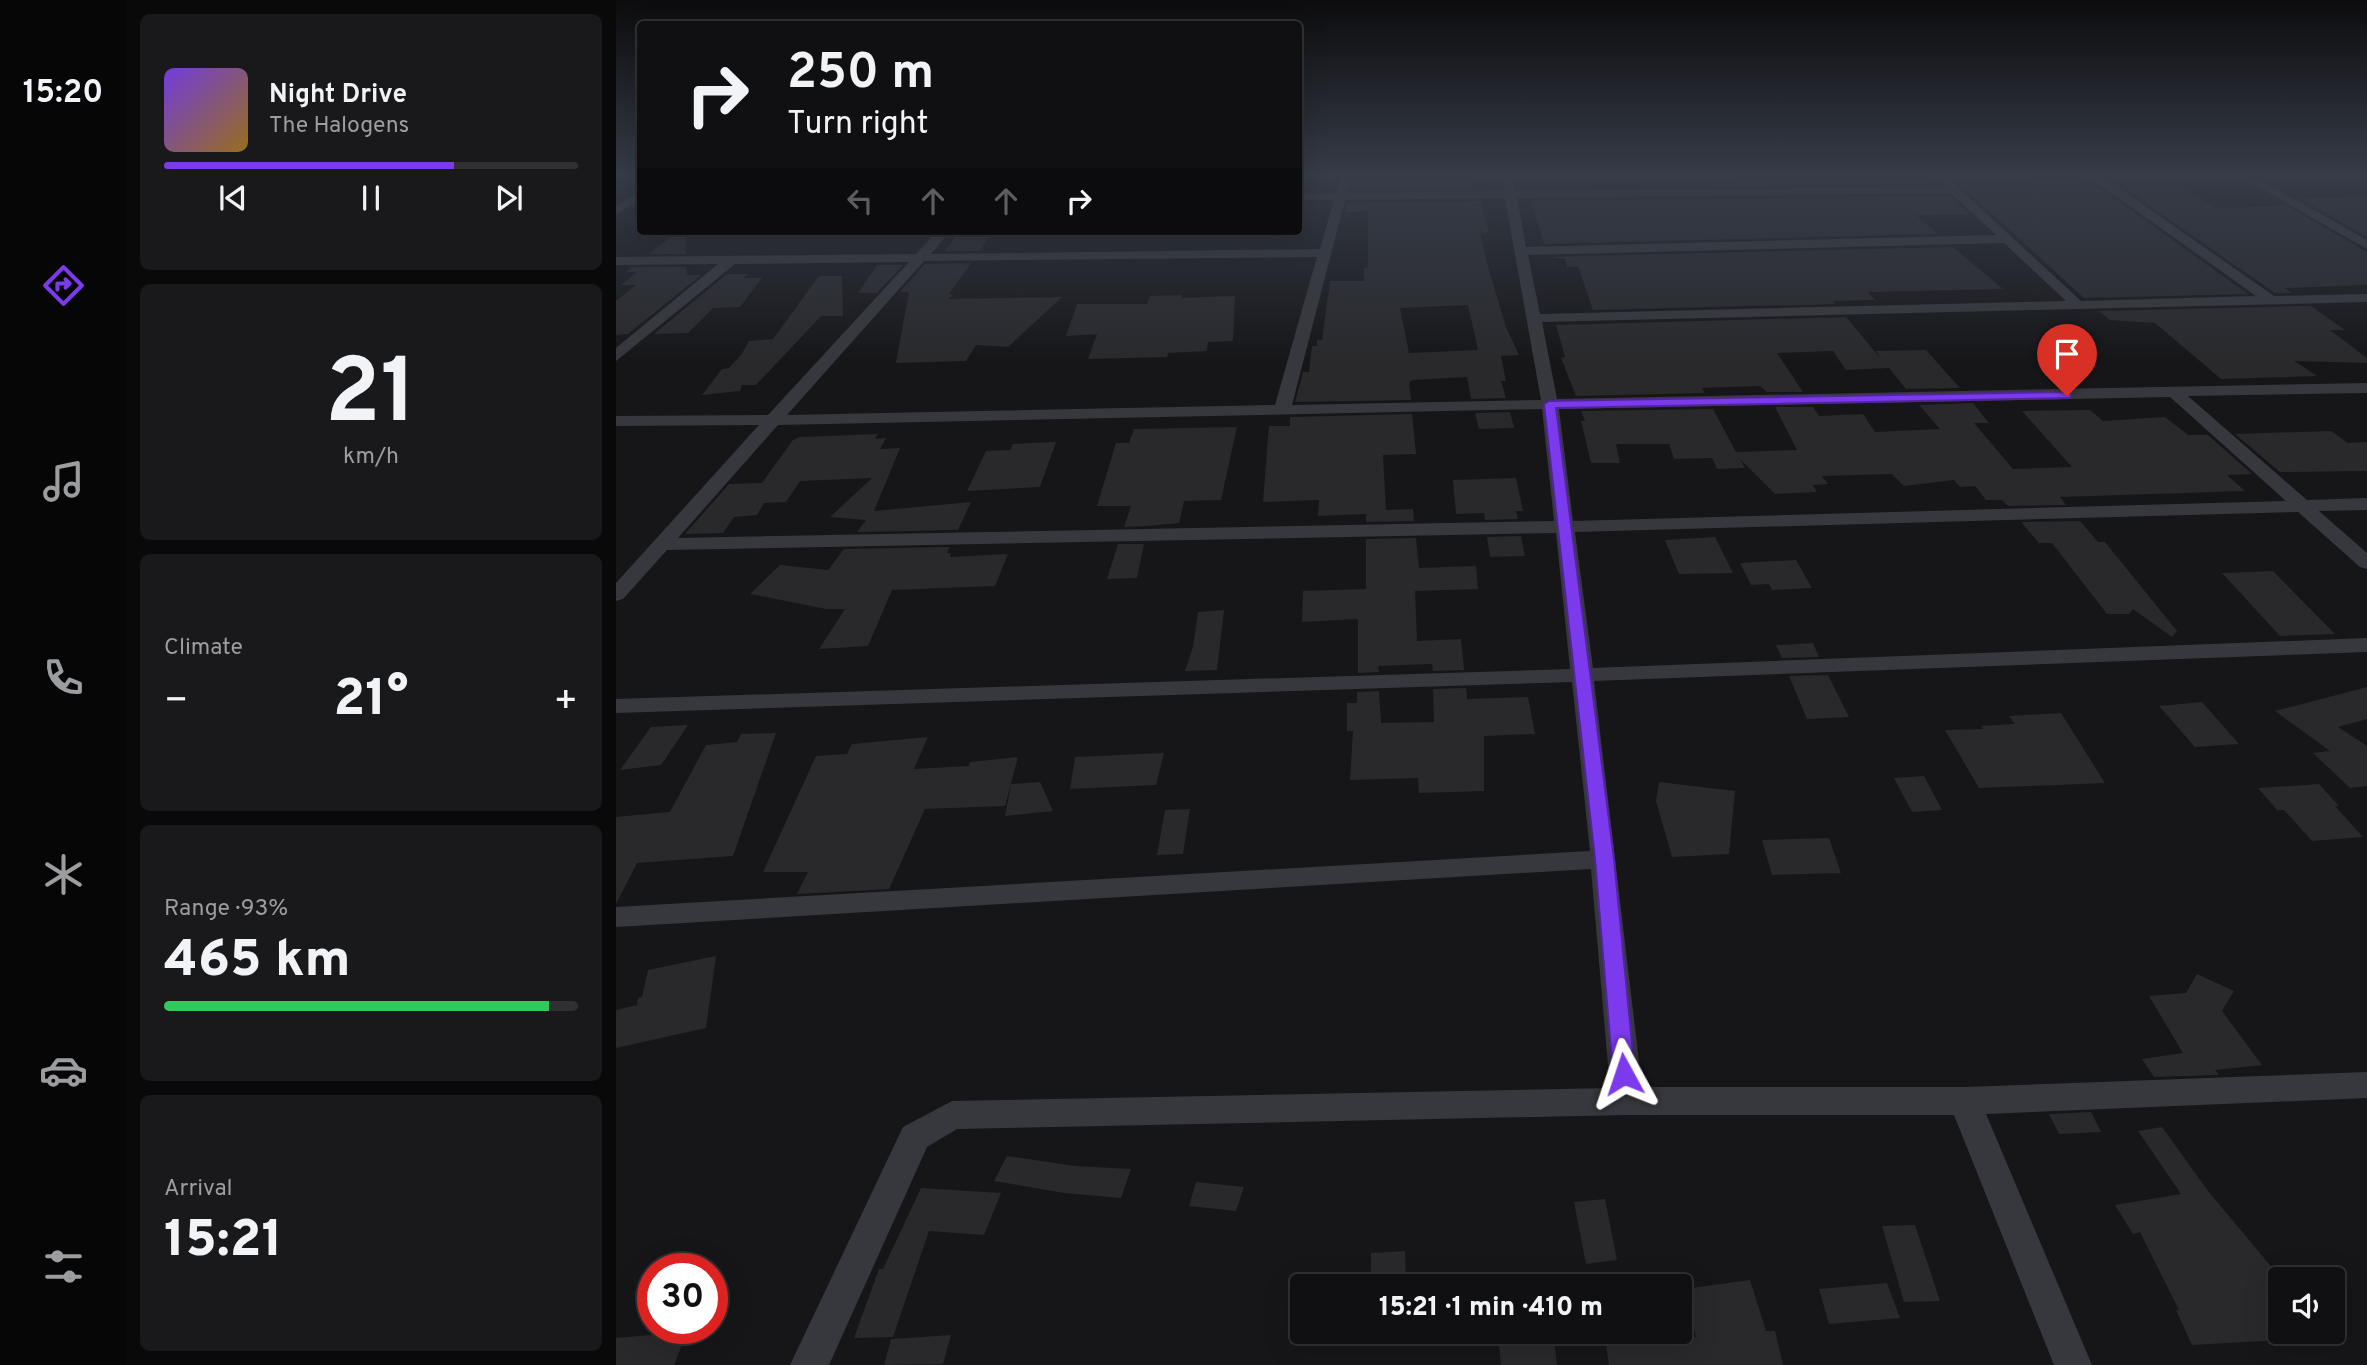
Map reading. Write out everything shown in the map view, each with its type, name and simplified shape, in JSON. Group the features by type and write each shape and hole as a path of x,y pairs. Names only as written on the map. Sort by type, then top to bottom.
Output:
{"street":[{"path":"616,594 939,237"},
{"path":"1282,410 1332,237"},
{"path":"1518,237 1549,404 1565,527 1604,859 1627,1101"},
{"path":"2004,237 2078,305"},
{"path":"2180,237 2270,300"},
{"path":"1521,251 2007,239"},
{"path":"616,261 1327,253"},
{"path":"616,356 731,260"},
{"path":"1534,318 2367,298"},
{"path":"616,421 2176,394 2367,388"},
{"path":"2176,394 2367,563"},
{"path":"662,544 1565,527 2367,504"},
{"path":"616,706 1583,676 2367,645"},
{"path":"616,917 1604,859"},
{"path":"809,1365 915,1138 952,1115 1627,1101 1965,1101 2367,1085"},
{"path":"1965,1101 2073,1365"}],"building":[{"path":"671,237 685,237 686,254 649,254"},
{"path":"955,237 989,237 980,251 945,251"},
{"path":"1368,237 1481,237 1506,327 1519,355 1501,356 1506,381 1501,381 1506,398 1471,399 1467,377 1413,380 1409,382 1411,400 1295,402 1303,372 1309,372 1312,346 1317,346 1317,340 1322,340 1330,281 1364,281 1364,268 1368,267","holes":["1468,305 1478,350 1409,353 1400,308"]},
{"path":"1542,237 1832,237 1544,244"},
{"path":"2017,237 2168,237 2248,294 2084,298"},
{"path":"2194,237 2340,237 2367,252 2367,285 2285,288 2292,293 2275,293"},
{"path":"1953,247 2003,289 1868,292 1875,300 1833,301 1835,304 1593,310 1578,266 1567,267 1565,259 1548,257"},
{"path":"971,263 949,294 953,294 949,299 1062,297 1008,347 976,345 966,361 896,363 909,292 900,292 925,264"},
{"path":"877,265 903,265 877,293 858,293"},
{"path":"632,267 686,267 687,275 701,275 628,334 616,335 616,301 636,285 621,285 637,272 626,272"},
{"path":"727,274 749,274 743,278 762,278 740,307 713,308 688,333 654,334"},
{"path":"819,276 842,276 843,316 821,316 756,385 742,385 740,391 702,395 722,369 729,368 741,355 749,341 773,339"},
{"path":"1182,295 1181,298 1235,296 1233,341 1208,342 1207,351 1168,353 1167,357 1088,359 1097,334 1066,336 1077,304 1147,304 1150,296"},
{"path":"2311,306 2345,330 2330,330 2367,358 2367,363 2294,361 2317,376 2221,379 2155,323 2110,320 2099,311"},
{"path":"1846,317 1882,360 1876,351 1926,350 1960,388 1906,389 1889,368 1846,370 1833,351 1777,353 1803,392 1767,392 1760,386 1702,388 1705,393 1576,396 1561,358 1565,357 1556,325"},
{"path":"1973,403 1989,423 1974,423 2013,469 2072,467 2022,411 2090,410 2103,421 2165,417 2188,435 2208,435 2252,474 2227,475 2245,491 2060,497 2066,505 2008,506 2002,500 1986,500 1975,486 1960,487 1954,480 1904,486 1892,474 1822,476 1828,484 1813,485 1817,492 1775,494 1740,459 1745,468 1717,469 1712,458 1674,459 1669,444 1616,444 1620,463 1591,463 1581,421 1585,421 1581,411 1713,409 1736,452 1797,450 1775,407 1813,407 1819,416 1863,414 1875,432 1940,429 1919,405"},
{"path":"1510,412 1514,428 1479,429 1475,413"},
{"path":"1412,414 1416,454 1383,455 1386,510 1413,509 1414,521 1366,522 1366,514 1318,516 1319,500 1263,502 1269,426 1290,426 1290,417"},
{"path":"1237,427 1221,500 1184,501 1179,523 1147,526 1124,527 1131,506 1097,506 1116,443 1129,443 1134,429"},
{"path":"2331,431 2348,443 2367,442 2367,471 2280,472 2235,434"},
{"path":"878,434 875,439 886,438 880,449 900,448 874,511 971,502 958,530 857,532 866,520 830,517 872,478 800,481 786,502 764,503 757,515 734,517 723,533 685,534 729,484 762,483 793,440 800,437"},
{"path":"1056,442 1040,487 967,491 986,451 1010,450 1013,444"},
{"path":"1516,478 1523,511 1516,511 1518,519 1485,520 1484,513 1456,514 1453,480"},
{"path":"2080,521 2098,542 2105,542 2177,631 2172,637 2133,609 2129,614 2107,614 2052,543 2039,543 2021,522"},
{"path":"1521,536 1525,556 1490,557 1487,537"},
{"path":"1715,537 1733,573 1679,574 1665,540"},
{"path":"1416,538 1419,568 1476,566 1478,589 1415,591 1417,641 1461,639 1464,670 1433,671 1432,664 1378,666 1379,672 1358,673 1358,619 1302,622 1303,591 1366,589 1366,539"},
{"path":"1118,544 1144,544 1137,578 1107,579"},
{"path":"950,547 947,553 951,553 950,557 1008,554 995,586 892,590 868,646 819,649 845,609 826,609 750,594 780,565 828,570 844,549"},
{"path":"1796,560 1812,588 1772,590 1769,584 1751,585 1740,563"},
{"path":"2273,571 2335,634 2280,636 2222,573"},
{"path":"1224,610 1217,670 1185,671 1193,647 1198,612"},
{"path":"1813,643 1819,657 1782,658 1776,645"},
{"path":"1828,675 1849,717 1807,719 1789,676"},
{"path":"2367,687 2367,719 2338,727 2367,746 2367,786 2350,788 2313,753 2330,751 2275,711"},
{"path":"1466,688 1467,699 1528,697 1535,734 1484,736 1484,791 1419,793 1418,778 1350,780 1353,731 1347,731 1347,703 1357,703 1357,692 1379,691 1381,723 1434,722 1433,689"},
{"path":"2202,702 2239,744 2195,747 2159,706"},
{"path":"2061,713 2105,783 1979,788 1945,730 1983,729 1981,726 2015,724 2009,716"},
{"path":"688,725 661,765 620,770 651,727"},
{"path":"776,733 733,856 637,863 616,904 616,817 670,812 706,745 737,742 741,734"},
{"path":"928,737 914,769 969,766 970,762 1018,757 1005,806 925,809 889,889 797,894 808,872 763,872 816,756 847,754 852,744"},
{"path":"1164,753 1156,785 1070,789 1075,757"},
{"path":"1924,776 1942,810 1912,812 1894,778"},
{"path":"1040,782 1053,811 1005,816 1011,784"},
{"path":"1659,782 1735,791 1729,854 1672,857 1656,801"},
{"path":"2319,784 2363,837 2312,841 2284,810 2277,810 2258,788"},
{"path":"1190,809 1183,854 1157,855 1165,810"},
{"path":"1829,838 1841,873 1772,875 1762,840"},
{"path":"716,956 706,1028 616,1048 616,1010 637,1005 638,998 642,997 648,970"},
{"path":"2197,974 2234,991 2222,1011 2262,1065 2215,1070 2219,1075 2154,1077 2142,1059 2183,1053 2149,996 2186,993"},
{"path":"2091,1112 2101,1132 2059,1134 2049,1114"},
{"path":"2162,1127 2208,1191 2272,1267 2268,1267 2268,1341 2192,1345 2176,1310 2179,1310 2140,1232 2133,1234 2115,1205 2181,1194 2138,1131"},
{"path":"1007,1156 1075,1166 1131,1169 1121,1198 1064,1193 994,1181"},
{"path":"1196,1182 1244,1187 1236,1211 1189,1206"},
{"path":"921,1188 1001,1193 984,1235 929,1231 893,1337 854,1338 879,1269 883,1269"},
{"path":"1605,1199 1617,1260 1586,1264 1574,1202"},
{"path":"1915,1225 1940,1301 1904,1302 1882,1226"},
{"path":"1405,1251 1406,1274 1371,1274 1371,1253"},
{"path":"1750,1280 1766,1331 1775,1331 1783,1365 1609,1365 1606,1344 1692,1344 1692,1337 1696,1337 1692,1321 1692,1288"},
{"path":"1887,1283 1900,1318 1829,1324 1819,1289"},
{"path":"951,1335 943,1364 884,1365 891,1339"},
{"path":"637,1336 637,1344 682,1344 674,1365 616,1365 616,1338"},
{"path":"1499,1344 1554,1344 1557,1365 1501,1365"}],"route":[{"path":"1624,1074 1604,859 1549,404 2067,396"}]}
